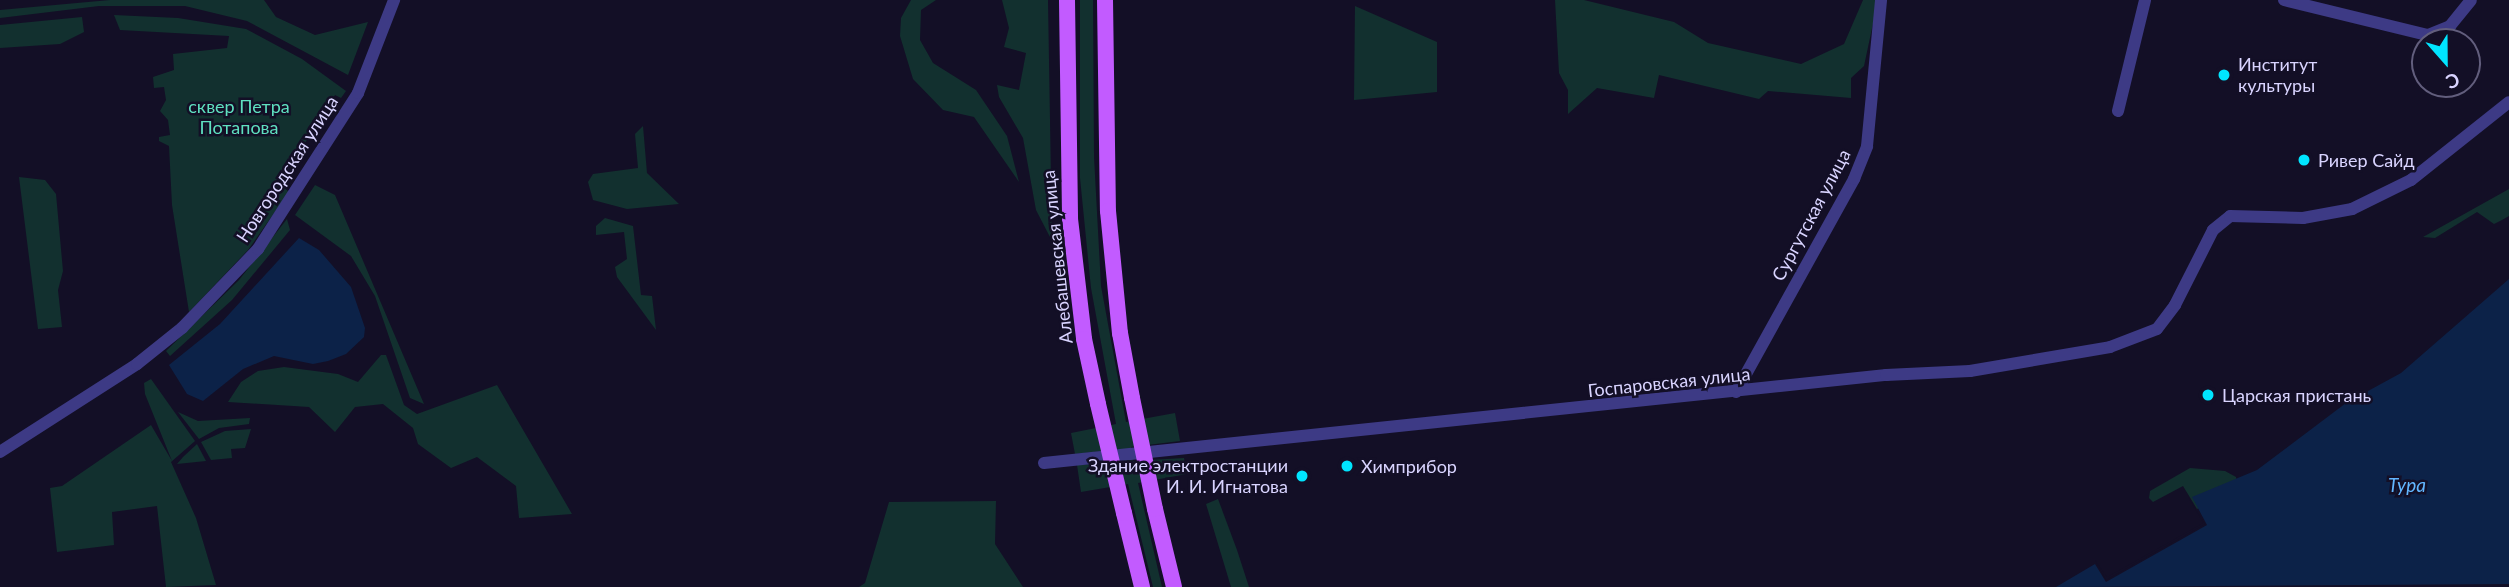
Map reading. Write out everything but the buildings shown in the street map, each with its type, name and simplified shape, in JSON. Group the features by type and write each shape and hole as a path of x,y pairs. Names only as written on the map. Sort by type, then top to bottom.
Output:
{"main road":[{"name":"Алебашевская улица","path":"1067,0 1069,219 1084,339 1142,587"},
{"path":"1105,0 1108,211 1120,333 1155,509 1174,587"}],"street":[{"name":"Новгородская улица","path":"0,452 80,404 148,355 182,328 258,249 358,93 394,0"},
{"name":"Сургутская улица","path":"1736,392 1854,179 1867,146 1881,0"},
{"path":"2118,111 2145,0"},
{"path":"2284,0 2420,35 2450,26 2471,0"},
{"name":"Госпаровская улица","path":"1044,463 1736,392 1886,374 1970,371 2129,342 2157,329 2166,318 2213,230 2230,216 2304,218 2352,209 2411,180 2509,102"}],"green space":[{"path":"110,0 264,0 276,17 315,35 368,22 348,75 247,21 185,6 99,6 0,18 0,10"},
{"path":"911,0 936,0 921,10 920,40 933,63 976,90 1007,136 1019,182 974,117 943,110 913,79 900,36 901,18"},
{"path":"1002,0 1048,0 1052,241 1036,210 1023,138 999,97 997,85 1019,90 1026,53 1004,47 1009,28"},
{"path":"1080,0 1093,0 1094,157 1101,286 1126,422 1175,413 1180,441 1131,447 1133,461 1184,458 1187,474 1138,483 1162,587 1153,587 1128,484 1081,492 1077,465 1123,462 1121,449 1075,454 1071,433 1116,424 1091,288 1080,178"},
{"path":"1555,0 1584,0 1674,22 1708,43 1801,64 1844,44 1863,0 1878,0 1864,66 1851,78 1851,98 1768,91 1759,99 1659,75 1654,98 1597,88 1568,114 1568,90 1559,73"},
{"path":"1355,6 1437,42 1437,92 1354,100"},
{"name":"сквер Петра Потапова","path":"114,15 178,18 246,29 302,59 346,91 341,98 335,95 280,183 289,192 248,250 189,312 172,205 169,146 159,141 159,137 170,135 168,120 160,111 166,100 164,87 154,88 153,77 174,70 173,54 227,48 229,36 120,30"},
{"path":"82,17 84,32 60,44 0,48 0,25"},
{"path":"643,126 647,173 679,204 627,209 593,200 588,182 593,174 638,168 635,134"},
{"path":"19,177 45,180 56,194 63,271 58,290 62,327 38,329"},
{"path":"315,185 335,195 424,404 410,398 375,296 351,256 295,215"},
{"path":"2509,189 2509,216 2502,220 2494,224 2477,212 2435,238 2423,237"},
{"path":"605,218 633,226 641,295 652,296 656,330 617,277 615,267 627,259 624,232 596,235 596,226"},
{"path":"287,219 290,230 232,300 170,356 166,351 239,280"},
{"path":"381,355 386,355 404,405 417,414 497,385 572,514 519,518 516,486 477,457 451,468 418,444 413,428 383,404 355,407 335,432 309,407 228,402 241,382 258,371 284,367 338,374 358,382"},
{"path":"151,379 195,441 171,462 196,518 216,585 166,587 157,506 112,512 114,545 57,552 50,488 62,486 151,425 172,461 145,394 144,383"},
{"path":"178,412 198,421 250,418 249,424 219,428 199,439"},
{"path":"251,429 245,448 231,449 232,458 211,460 201,442 225,431"},
{"path":"197,444 206,461 177,464 183,457"},
{"path":"2190,468 2225,471 2236,477 2238,490 2197,509 2183,486 2153,502 2149,498 2150,491"},
{"path":"1218,499 1249,587 1231,587 1206,504"},
{"path":"996,501 995,544 1023,587 859,587 865,583 889,502"}],"water":[{"path":"299,238 319,250 351,287 365,328 364,337 346,354 328,361 313,364 274,356 243,369 203,401 187,394 169,365 220,324"},
{"name":"Тура","path":"2509,279 2509,584 2056,587 2095,564 2106,582 2207,525 2192,497 2257,470 2346,403 2401,373"}],"pier":[{"path":"2188,497 2205,524 2106,580 2095,560 2107,577 2203,523"}],"place":[{"name":"Институт культуры","path":"2224,75"},
{"name":"Ривер Сайд","path":"2304,160"},
{"name":"Царская пристань","path":"2208,395"},
{"name":"Химприбор","path":"1347,466"},
{"name":"Здание электростанции И. И. Игнатова","path":"1302,476"}]}
